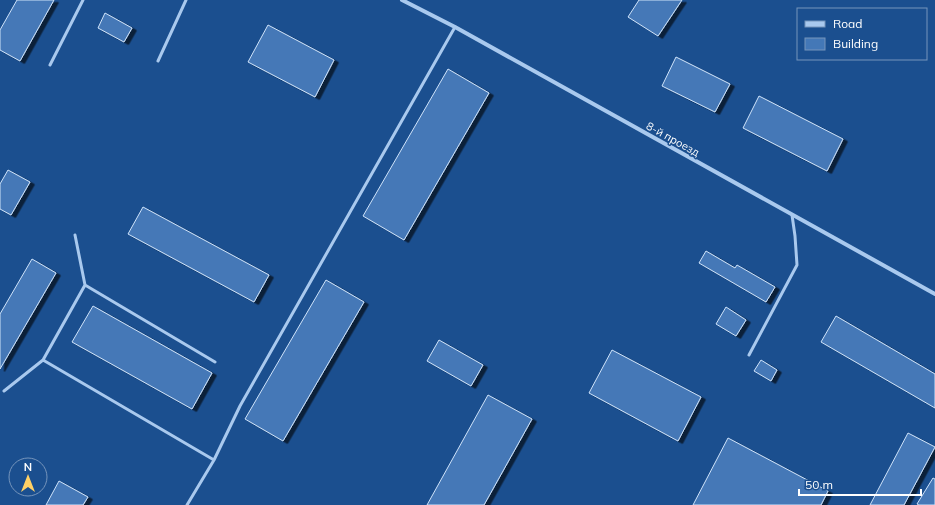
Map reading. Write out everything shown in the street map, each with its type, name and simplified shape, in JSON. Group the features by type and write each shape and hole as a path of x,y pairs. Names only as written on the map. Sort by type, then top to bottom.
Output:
{"street":[{"name":"8-й проезд","path":"402,0 454,27 935,294"}],"lane":[{"path":"50,64 83,0"},
{"path":"158,61 186,0"},
{"path":"187,505 214,460 240,406 454,27"},
{"path":"749,355 797,266 792,215"},
{"path":"4,391 43,360 85,285 75,235"},
{"path":"85,285 215,362"},
{"path":"43,360 214,460"}],"building":[{"path":"17,0 54,0 20,61 0,50 0,30"},
{"path":"639,0 682,0 658,36 628,17"},
{"path":"105,13 132,28 124,42 98,28"},
{"path":"268,25 334,60 315,97 248,62"},
{"path":"676,57 730,84 715,112 662,86"},
{"path":"448,69 489,93 404,240 363,216"},
{"path":"759,96 843,139 827,171 743,128"},
{"path":"8,170 30,182 11,215 0,209 0,184"},
{"path":"143,207 269,275 254,302 128,234"},
{"path":"706,251 735,268 737,265 775,287 766,302 699,263"},
{"path":"32,259 56,273 0,369 0,314"},
{"path":"326,280 364,302 283,441 245,419"},
{"path":"93,306 212,373 192,409 72,342"},
{"path":"726,307 746,320 736,336 716,324"},
{"path":"836,316 935,374 935,408 821,342"},
{"path":"439,340 483,365 471,386 427,361"},
{"path":"612,350 701,397 678,441 589,393"},
{"path":"761,360 777,370 771,381 754,371"},
{"path":"488,395 532,419 484,505 427,505"},
{"path":"908,433 935,447 904,505 870,505"},
{"path":"728,438 828,491 821,505 693,505"},
{"path":"933,478 935,479 935,505 917,504"},
{"path":"59,481 88,497 83,505 46,505"}]}
